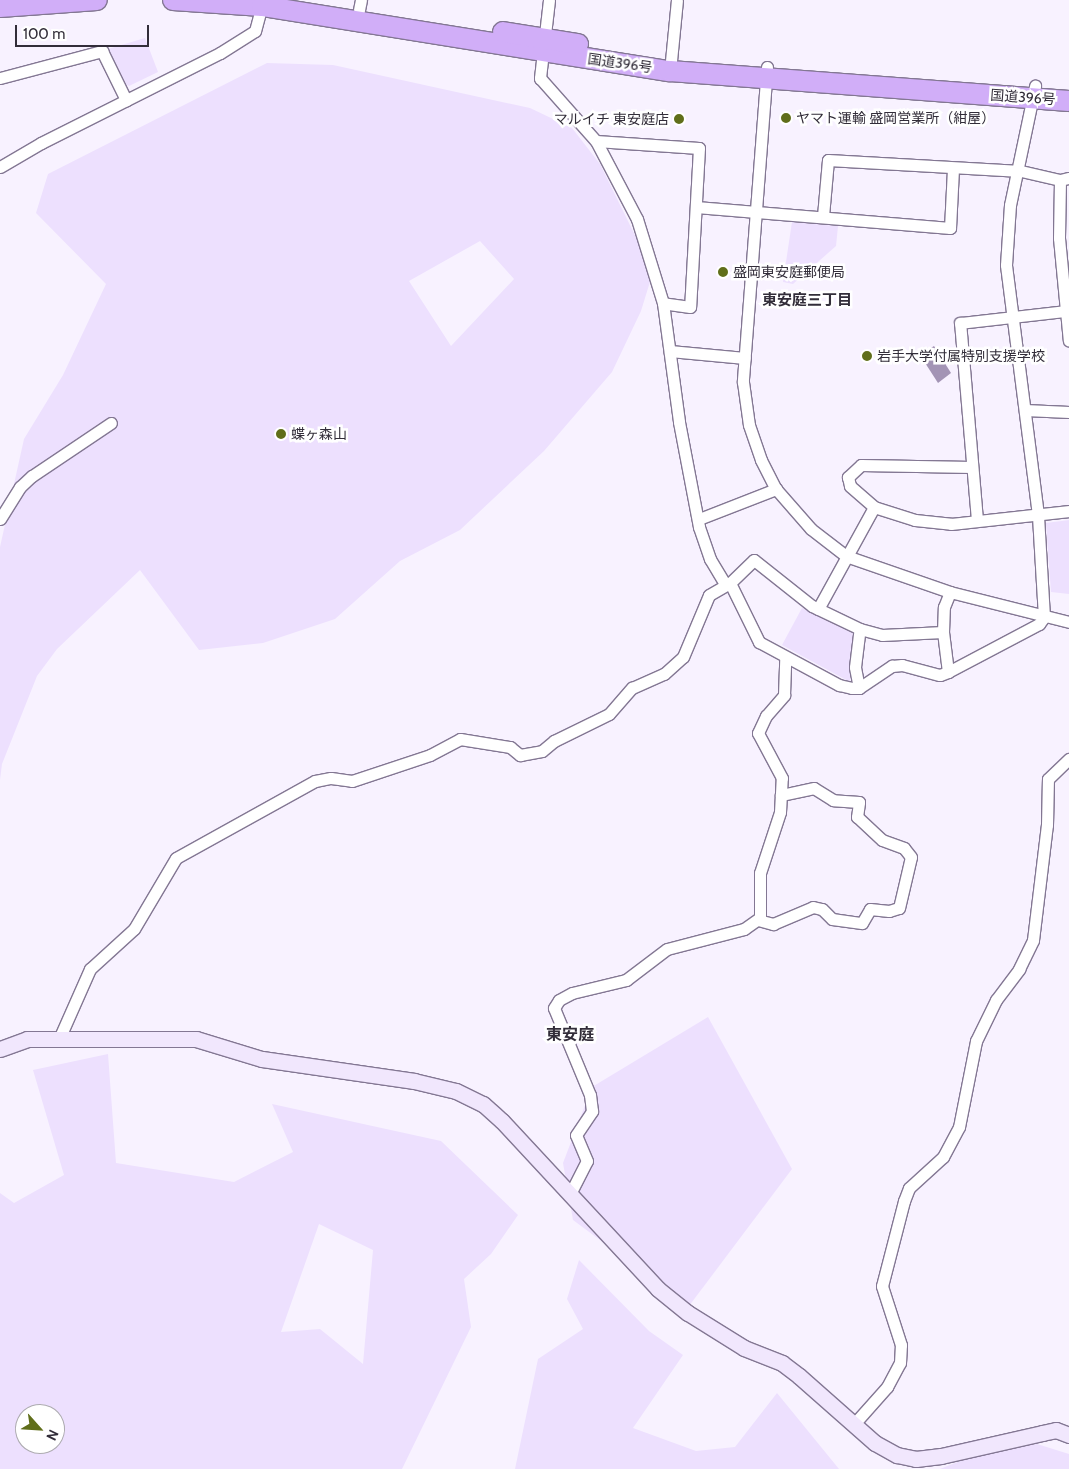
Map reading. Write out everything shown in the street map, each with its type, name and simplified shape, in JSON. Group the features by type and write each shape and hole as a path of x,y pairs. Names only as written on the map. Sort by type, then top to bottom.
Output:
{"highway":[{"path":"0,7 98,0"},
{"name":"国道396号","path":"173,0 263,3 671,64 1033,92 1069,90"},
{"name":"国道396号","path":"296,0 360,5 542,45"},
{"name":"国道396号","path":"1033,92 1069,101"}],"street":[{"path":"549,0 542,45 540,78 596,141 637,219 663,303 679,422 698,519 710,559 727,584 759,642 785,658 839,685 859,688 892,666 902,665 940,675 1039,624 1044,617 1038,516 1006,265 1006,232 1033,92"},
{"path":"671,64 677,0"},
{"path":"0,167 126,100 220,53 255,31 263,3"},
{"path":"0,78 102,51 126,100"},
{"path":"766,72 743,382 749,425 761,460 776,489 811,529 846,556 950,592 1069,622"},
{"path":"596,141 699,148 690,307 663,303"},
{"path":"823,216 828,160 1016,173 1021,171 1065,179 1065,312 1069,341"},
{"path":"696,207 950,228 953,169"},
{"path":"977,520 960,323 1065,312"},
{"path":"670,351 744,358"},
{"path":"1025,410 1069,412"},
{"path":"0,519 20,487 32,476 111,423"},
{"path":"972,467 861,465 848,478 850,486 874,507 914,520 952,524 977,520 1038,516 1069,511"},
{"path":"698,519 776,489"},
{"path":"818,609 874,507"},
{"path":"59,1039 90,970 134,929 176,858 315,781 331,778 352,780 430,755 460,739 510,747 520,756 542,751 554,741 610,714 632,688 664,674 683,657 709,594 727,584 754,560 786,589 818,609 860,629 882,635 943,632"},
{"path":"948,672 943,632 944,607 950,592"},
{"path":"859,688 855,667 860,629"},
{"path":"758,920 762,888 760,873 772,844 781,795 782,778 777,764 758,733 766,716 784,695 785,658"},
{"path":"854,1424 887,1387 900,1363 900,1339 882,1286 904,1201 909,1188 943,1157 959,1127 976,1041 996,1000 1019,969 1033,940 1047,825 1048,779 1069,759"},
{"path":"570,1194 586,1161 576,1135 592,1111 590,1095 556,1017 554,1008 559,1000 572,993 626,980 667,949 744,929 758,920 773,924 813,907 822,909 832,919 862,924 870,909 889,911 899,908 911,857 904,848 882,840 857,817 860,802 833,800 814,788 781,795"},
{"path":"0,1048 27,1039 196,1039 262,1059 414,1081 456,1091 483,1104 502,1121 658,1289 688,1313 744,1348 782,1363 875,1443 897,1455 916,1459 941,1456 1049,1432 1069,1435"}],"shaded area":[{"path":"145,38 158,72 129,86 125,84 108,49"},
{"path":"267,63 333,65 530,108 572,128 600,164 653,272 641,311 612,372 544,451 460,530 400,561 335,619 263,643 199,650 140,570 57,649 37,676 2,764 0,780 0,547 24,439 63,375 106,284 36,213 48,174","holes":["480,241 514,279 451,346 409,281"]},
{"path":"792,222 838,226 836,246 793,284 783,282"},
{"path":"934,346 951,373 938,383 920,355"},
{"path":"1069,520 1069,594 1051,592 1046,523"},
{"path":"802,608 853,631 850,682 782,645"},
{"path":"708,1017 792,1169 689,1306 573,1220 563,1163 592,1087"},
{"path":"108,1054 116,1163 234,1182 293,1152 272,1104 441,1141 518,1215 491,1254 464,1279 471,1327 402,1469 0,1469 0,1193 14,1203 64,1175 33,1070","holes":["319,1224 373,1250 363,1364 320,1329 281,1332"]},
{"path":"579,1260 649,1331 683,1355 633,1428 696,1451 735,1447 777,1393 839,1469 515,1469 538,1359 583,1329 567,1299"},
{"path":"1037,1444 1069,1454 1069,1469 940,1469 980,1453"}],"place":[{"name":"ヤマト運輸 盛岡営業所（紺屋）","path":"786,118"},
{"name":"マルイチ 東安庭店","path":"679,119"},
{"name":"盛岡東安庭郵便局","path":"723,272"},
{"name":"岩手大学付属特別支援学校","path":"867,356"},
{"name":"蝶ヶ森山","path":"281,434"}],"district":[{"name":"東安庭三丁目","path":"807,301"},
{"name":"東安庭","path":"570,1035"}]}
